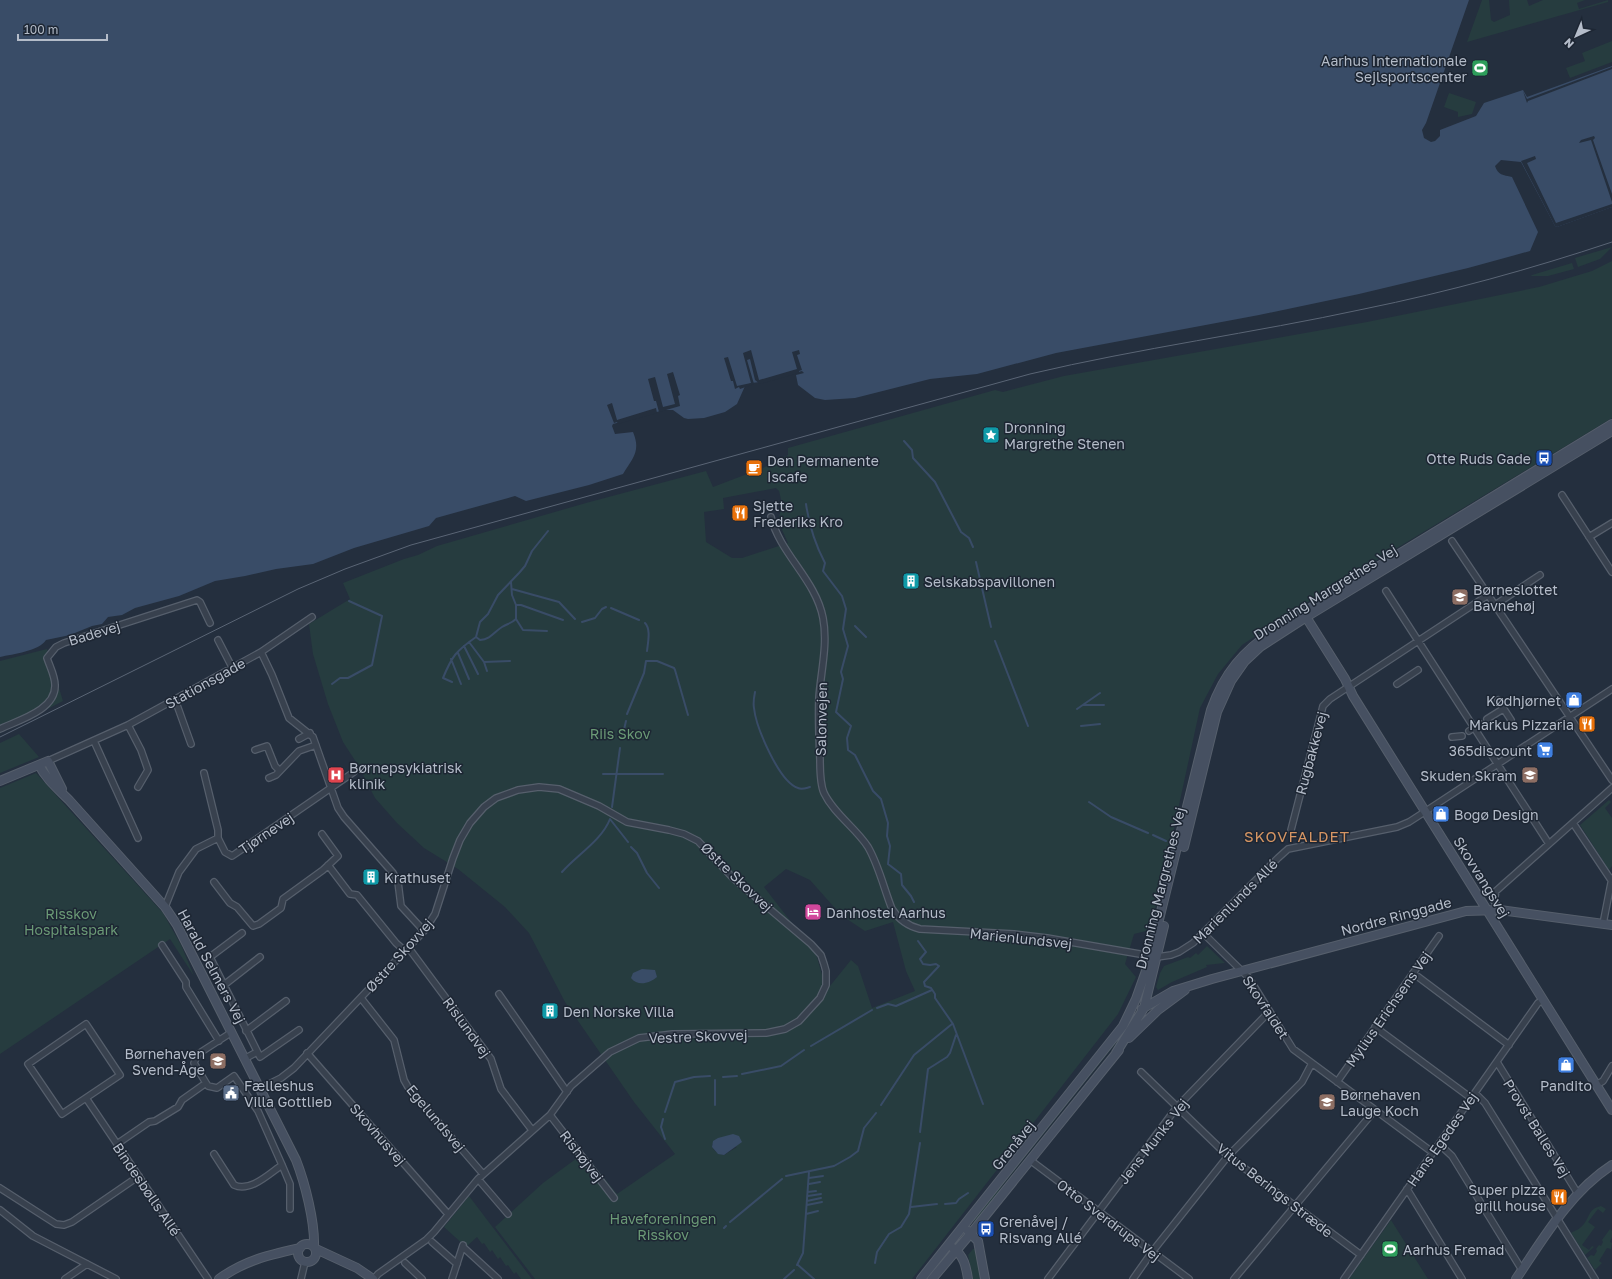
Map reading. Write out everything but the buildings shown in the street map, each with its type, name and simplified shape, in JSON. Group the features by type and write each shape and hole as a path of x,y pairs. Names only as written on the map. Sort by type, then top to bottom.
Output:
{"street":[{"name":"Dronning Margrethes Vej","path":"1116,1053 1144,1008 1154,956 1211,710 1226,677 1240,658 1256,642 1276,629 1612,424"},
{"name":"Dronning Margrethes Vej","path":"1123,1026 1154,956 1217,712 1225,692 1237,671 1252,655 1270,640 1612,431"},
{"path":"1562,495 1612,572"},
{"name":"Salonvejen","path":"771,517 781,542 809,585 819,605 823,619 824,661 818,731 820,773 824,792 833,806 868,846 895,914"},
{"path":"1590,537 1612,523"},
{"path":"1452,541 1612,780"},
{"path":"1495,605 1540,575"},
{"path":"1386,591 1477,726 1498,764 1549,844"},
{"name":"Rugbakkevej","path":"1291,830 1321,711 1326,702 1488,595"},
{"name":"Badevej","path":"0,729 39,710 53,698 55,684 47,658 56,647 64,643 197,600 200,602 210,623"},
{"name":"Stationsgade","path":"48,761 128,725 170,701 232,669 312,617"},
{"name":"Skovvangsvej","path":"1306,617 1353,696 1612,1110"},
{"path":"218,640 232,669"},
{"path":"260,652 272,675 290,718 310,734 316,745 338,808 344,817 393,873 398,882 401,906 424,931"},
{"path":"1426,664 1432,661"},
{"path":"1397,684 1418,670"},
{"name":"Marienlunds Allé","path":"1154,956 1179,952 1193,943 1288,849 1397,827 1409,822 1612,689"},
{"path":"1498,700 1511,720"},
{"path":"170,701 176,705 191,744"},
{"path":"1487,719 1503,709"},
{"path":"128,725 141,750 148,770 138,787"},
{"path":"1469,731 1477,726"},
{"path":"299,739 310,734"},
{"path":"1452,737 1462,736"},
{"path":"94,741 138,838"},
{"path":"268,778 276,775 299,751 316,745"},
{"path":"255,750 267,746 275,766 280,771"},
{"path":"0,781 48,761"},
{"name":"Harald Selmers Vej","path":"48,761 69,800"},
{"name":"Harald Selmers Vej","path":"39,765 44,775 69,800 165,907 177,925 292,1150 301,1172 314,1233 316,1254 314,1258"},
{"path":"204,772 218,830 218,838"},
{"name":"Tjørnevej","path":"165,907 179,872 196,849 218,838 225,852 232,856 354,772"},
{"name":"Østre Skovvej","path":"261,1088 287,1074 424,931 438,908 453,858 460,840 470,823 484,807 496,798 518,790 539,787 559,789 592,803 627,822 684,834 698,841 733,878 811,944 821,955 826,971 826,985"},
{"path":"1500,910 1496,906 1494,898 1496,891 1612,788"},
{"path":"1573,823 1611,879 1608,924"},
{"path":"214,882 230,902 237,907 253,926 259,924 281,908 283,899 338,856 322,834"},
{"name":"Rislundvej","path":"328,865 350,894 357,895 396,943 407,949 491,1059 501,1088 532,1130"},
{"name":"Nordre Ringgade","path":"1123,1026 1129,1019 1144,1008 1173,991 1212,979 1458,913 1500,910 1608,924"},
{"name":"Marienlundsvej","path":"895,914 909,925 920,929 1014,934 1154,956"},
{"name":"Skovfaldet","path":"1203,933 1249,978 1293,1049 1432,1152"},
{"name":"Harald Selmers Vej","path":"242,934 210,957 257,1052"},
{"name":"Mylius Erichsens Vej","path":"1337,1082 1439,936"},
{"path":"162,945 186,982 186,987 219,1041"},
{"name":"Harald Selmers Vej","path":"224,985 260,957"},
{"path":"1413,973 1508,1045"},
{"name":"Vestre Skovvej","path":"374,1279 378,1274 426,1240 478,1178 550,1115 577,1080 610,1052 639,1038 673,1034 750,1034 785,1029 799,1021 811,1009 820,998 826,985"},
{"name":"Nordre Ringgade","path":"1116,1053 1158,1010 1191,986"},
{"path":"499,994 568,1092"},
{"path":"1146,996 1150,1001 1155,1001"},
{"name":"Egelundsvej","path":"361,998 394,1040 404,1080 408,1087 483,1174"},
{"name":"Hans Egedes Vej","path":"1344,1279 1508,1045 1538,1003 1543,1000"},
{"name":"Harald Selmers Vej","path":"246,1031 286,1001"},
{"name":"Jens Munks Vej","path":"1048,1279 1177,1106 1266,1015 1270,1013"},
{"path":"86,1024 120,1075 86,1098 62,1114 28,1064 86,1024"},
{"name":"Grenåvej","path":"921,1279 1123,1026"},
{"path":"1375,1027 1471,1098"},
{"path":"246,1058 257,1052 260,1057 299,1030"},
{"path":"232,1032 198,1054 194,1063 208,1086 217,1088 234,1076 258,1111 290,1184 290,1209"},
{"name":"Skovhusvej","path":"308,1053 448,1214"},
{"name":"Grenåvej","path":"932,1279 971,1234 1116,1053"},
{"name":"Provst Balles Vej","path":"1497,1062 1578,1194"},
{"path":"1133,1279 1152,1252 1228,1156 1302,1082 1312,1063"},
{"path":"1596,1085 1603,1081 1612,1066"},
{"name":"Vitus Berings Stræde","path":"1141,1072 1228,1156 1361,1255"},
{"path":"117,1144 149,1122 155,1121 178,1107 182,1100 206,1083"},
{"path":"1475,1093 1485,1103 1595,1279"},
{"name":"Bindesbølls Allé","path":"86,1098 208,1279"},
{"path":"1234,1279 1375,1110"},
{"name":"Rishøjvej","path":"550,1115 614,1198"},
{"path":"1439,1144 1452,1156 1522,1270"},
{"path":"214,1154 234,1185 238,1186 251,1185 282,1165"},
{"name":"Otto Sverdrups Vej","path":"1030,1160 1189,1279"},
{"path":"1516,1279 1557,1220 1578,1194 1612,1165"},
{"path":"0,1188 56,1224 64,1225 72,1222 139,1176"},
{"path":"478,1178 508,1214"},
{"path":"1407,1189 1462,1279"},
{"path":"0,1210 33,1236 116,1279"},
{"name":"Harald Selmers Vej","path":"302,1252 312,1226"},
{"path":"963,1227 978,1241 985,1279"},
{"path":"432,1242 457,1264"},
{"path":"219,1279 248,1262 281,1253 302,1252 311,1244 315,1248 333,1258 352,1266 374,1279"},
{"path":"949,1245 957,1251 964,1260 968,1279"},
{"path":"452,1279 463,1246 498,1279"},
{"path":"302,1252 311,1261 314,1258 333,1258"},
{"path":"301,1279 302,1252"},
{"path":"65,1279 87,1264"},
{"path":"405,1264 422,1279"}],"green space":[{"path":"1482,0 1489,0 1491,20 1494,22 1510,15 1509,0 1527,0 1529,6 1543,0 1585,0 1577,3 1579,9 1608,0 1608,2 1467,42"},
{"path":"1612,41 1612,62 1570,78 1566,68 1585,61 1582,53"},
{"path":"1449,93 1476,102 1472,114 1458,117 1458,112 1444,107"},
{"path":"1612,247 1600,259 1578,267 1575,258"},
{"name":"Riis Skov","path":"1612,261 1612,418 1301,606 1242,645 1218,674 1200,708 1150,930 1134,934 1125,964 1136,977 1118,1014 912,1279 535,1279 495,1227 543,1183 584,1153 617,1194 675,1154 634,1102 565,1002 529,933 505,907 458,869 424,848 397,823 375,798 358,765 343,742 328,704 313,654 309,624 350,599 343,583 418,555 437,546 586,503 706,471 713,487 763,468 788,455 788,448 995,390 1003,392 1064,376 1367,322 1539,287 1592,271","holes":["776,488 779,491 783,508 779,516 780,521 788,543 742,558 732,558 706,542 704,512 724,509 723,498","786,869 810,880 833,906 847,919 865,931 893,922 906,971 915,991 872,1008 858,966 851,960 830,986 823,978 816,954 764,887","712,1144 737,1147 724,1155 713,1148"]},
{"path":"1572,263 1574,269 1548,276 1531,276 1532,275"},
{"path":"47,649 63,701 0,733 0,661"},
{"path":"19,734 39,757 0,773 0,743"},
{"name":"Risskov Hospitalspark","path":"36,773 163,913 181,945 194,976 170,939 0,1054 0,788"},
{"path":"1609,800 1611,802 1605,808 1612,818 1612,866 1609,870 1580,825"},
{"path":"1207,946 1225,963 1206,965 1207,967 1172,982 1158,990 1156,987 1160,973 1164,966 1188,957 1190,958 1196,953 1198,955"},
{"path":"1129,1024 1120,1038 1002,1186 976,1223 973,1220"},
{"path":"469,1196 532,1279 521,1279 516,1272 514,1274 500,1257 498,1259 492,1250 490,1252 484,1243 482,1244 477,1237 466,1247 444,1227"},
{"path":"1601,1206 1606,1209 1603,1213 1598,1209 1588,1222 1595,1227 1582,1245 1589,1250 1592,1246 1594,1247 1585,1255 1571,1233 1585,1223 1593,1209"},
{"name":"Aarhus Fremad","path":"1391,1220 1428,1279 1349,1279"},
{"path":"1610,1229 1612,1231 1610,1242 1612,1243 1611,1249 1607,1248 1599,1261 1602,1263 1595,1270 1587,1258 1591,1255 1594,1256 1597,1251 1596,1249 1599,1245 1601,1246 1603,1242 1602,1240"},
{"path":"973,1249 977,1249 981,1279 973,1279 968,1255"}],"water":[{"path":"0,0 1469,0 1426,123 1422,130 1424,138 1431,142 1435,141 1440,136 1440,130 1476,116 1484,103 1523,90 1527,97 1612,66 1612,207 1557,227 1555,226 1521,162 1501,160 1495,166 1496,169 1501,174 1512,177 1538,232 1530,251 1468,268 1359,294 1259,315 1056,353 977,374 930,379 855,398 825,400 815,398 798,385 796,375 804,373 802,371 751,383 745,386 737,404 725,412 704,418 688,419 684,418 673,410 664,410 613,424 612,426 615,434 633,432 636,444 633,459 623,474 589,485 526,501 515,496 436,518 429,526 354,548 313,564 276,569 215,581 179,596 135,608 122,615 108,617 102,624 92,626 70,635 46,640 38,647 0,657"},
{"path":"642,969 655,970 657,977 644,983 634,981 631,978 633,973"},
{"path":"733,1134 739,1136 742,1142 724,1155 718,1154 712,1147 713,1141"}],"pier":[{"path":"1612,67 1612,69 1528,101 1527,103 1523,91 1527,99"},
{"path":"1594,136 1595,138 1593,140 1612,194 1612,202 1591,140 1579,143 1581,140"},
{"path":"1535,156 1536,159 1527,163 1556,223 1612,204 1612,207 1557,227 1555,226 1521,161"},
{"path":"751,350 759,380 797,369 792,352 799,350 800,354 797,355 802,370 799,371 799,373 760,384 755,380 750,359 747,360 754,384 740,389 739,387 735,389 724,358 728,357 737,386 751,383 743,353"},
{"path":"673,372 680,395 678,396 680,406 659,412 656,401 654,401 648,379 655,377 663,407 675,404 667,374"},
{"path":"612,403 617,420 656,408 657,413 618,424 617,422 614,423 607,405"}],"waterway":[{"path":"904,441 912,450 913,458 935,482 961,532 969,538 973,547"},
{"path":"806,504 813,534 825,563 823,571 842,596 846,609 843,629 848,646 841,672 843,679 836,712 851,726 847,738 848,750 855,755 873,791 881,799 888,823 887,836 890,846 888,864 901,874 902,885 914,902"},
{"path":"516,619 487,638 480,640 476,637 480,622 488,614 498,595 525,566 532,551 548,531"},
{"path":"976,562 991,627"},
{"path":"511,582 512,595 516,605 516,619 523,630 547,631"},
{"path":"512,589 559,602 575,619"},
{"path":"332,684 340,678 348,678 372,665 382,616 349,601"},
{"path":"516,605 521,605 563,620"},
{"path":"582,622 595,618 602,609 606,607"},
{"path":"611,608 639,620"},
{"path":"645,623 649,632 647,651"},
{"path":"855,626 866,637"},
{"path":"452,682 443,678 449,664 455,654 476,637"},
{"path":"995,641 1028,726"},
{"path":"469,642 484,662 487,671"},
{"path":"464,646 478,674"},
{"path":"458,653 469,679"},
{"path":"451,659 461,684"},
{"path":"484,662 510,661"},
{"path":"627,714 644,673 646,661 657,661 674,668 688,715"},
{"path":"755,692 754,704 759,728 776,765 783,776 791,784 800,789 810,787"},
{"path":"1077,709 1100,693"},
{"path":"1084,705 1104,705"},
{"path":"623,734 626,721"},
{"path":"1081,726 1100,724"},
{"path":"612,807 620,748"},
{"path":"603,774 663,774"},
{"path":"1089,802 1111,817 1148,833"},
{"path":"562,872 595,841 606,827 610,819 628,842"},
{"path":"1153,835 1166,841"},
{"path":"631,847 637,853 647,873 659,888"},
{"path":"918,941 926,952 920,959 923,964 936,964 939,966 924,982 925,986 931,988 935,994 935,998 953,1024 983,1104"},
{"path":"877,1008 888,1004 896,1006 932,990"},
{"path":"811,1046 872,1010"},
{"path":"881,1105 914,1055 952,1024"},
{"path":"920,1132 928,1069 947,1057 950,1053 956,1035"},
{"path":"742,1074 781,1066 804,1050"},
{"path":"665,1112 675,1082 694,1077 710,1076"},
{"path":"723,1077 737,1076"},
{"path":"715,1080 715,1105"},
{"path":"786,1176 834,1166 850,1157 858,1151 864,1128 876,1113"},
{"path":"663,1119 661,1127 665,1139"},
{"path":"875,1263 877,1252 889,1234 901,1227 909,1214 920,1143"},
{"path":"797,1265 803,1253 809,1172"},
{"path":"809,1178 823,1176"},
{"path":"730,1222 782,1179"},
{"path":"809,1184 820,1182"},
{"path":"808,1192 816,1191"},
{"path":"945,1204 956,1203 968,1193"},
{"path":"808,1196 821,1194"},
{"path":"807,1201 821,1198"},
{"path":"807,1205 822,1202"},
{"path":"911,1207 937,1204"},
{"path":"806,1214 818,1211"},
{"path":"798,1265 814,1279"},
{"path":"784,1279 794,1270"}],"tram line":[{"path":"0,737 298,589 345,569 411,545 1030,374 1113,356 1322,318 1427,295 1489,279 1612,242"}],"place":[{"name":"Aarhus Internationale Sejlsportscenter","path":"1480,68"},
{"name":"Dronning Margrethe Stenen","path":"991,435"},
{"name":"Otte Ruds Gade","path":"1544,458"},
{"name":"Den Permanente Iscafe","path":"754,468"},
{"name":"Sjette Frederiks Kro","path":"740,513"},
{"name":"Selskabspavillonen","path":"911,581"},
{"name":"Børneslottet Bavnehøj","path":"1460,597"},
{"name":"Kødhjørnet","path":"1574,700"},
{"name":"Markus Pizzaria","path":"1587,724"},
{"name":"365discount","path":"1545,750"},
{"name":"Børnepsykiatrisk klinik","path":"336,775"},
{"name":"Skuden Skram","path":"1530,775"},
{"name":"Bogø Design","path":"1441,814"},
{"name":"Krathuset","path":"371,877"},
{"name":"Danhostel Aarhus","path":"813,912"},
{"name":"Den Norske Villa","path":"550,1011"},
{"name":"Børnehaven Svend-Åge","path":"218,1061"},
{"name":"Pandito","path":"1566,1065"},
{"name":"Fælleshus Villa Gottlieb","path":"231,1093"},
{"name":"Børnehaven Lauge Koch","path":"1327,1102"},
{"name":"Super pizza grill house","path":"1559,1197"},
{"name":"Grenåvej / Risvang Allé","path":"986,1229"},
{"name":"Aarhus Fremad","path":"1390,1249"}],"district":[{"name":"SKOVFALDET","path":"1297,836"}],"park label":[{"name":"Haveforeningen Risskov","path":"663,1226"}]}
